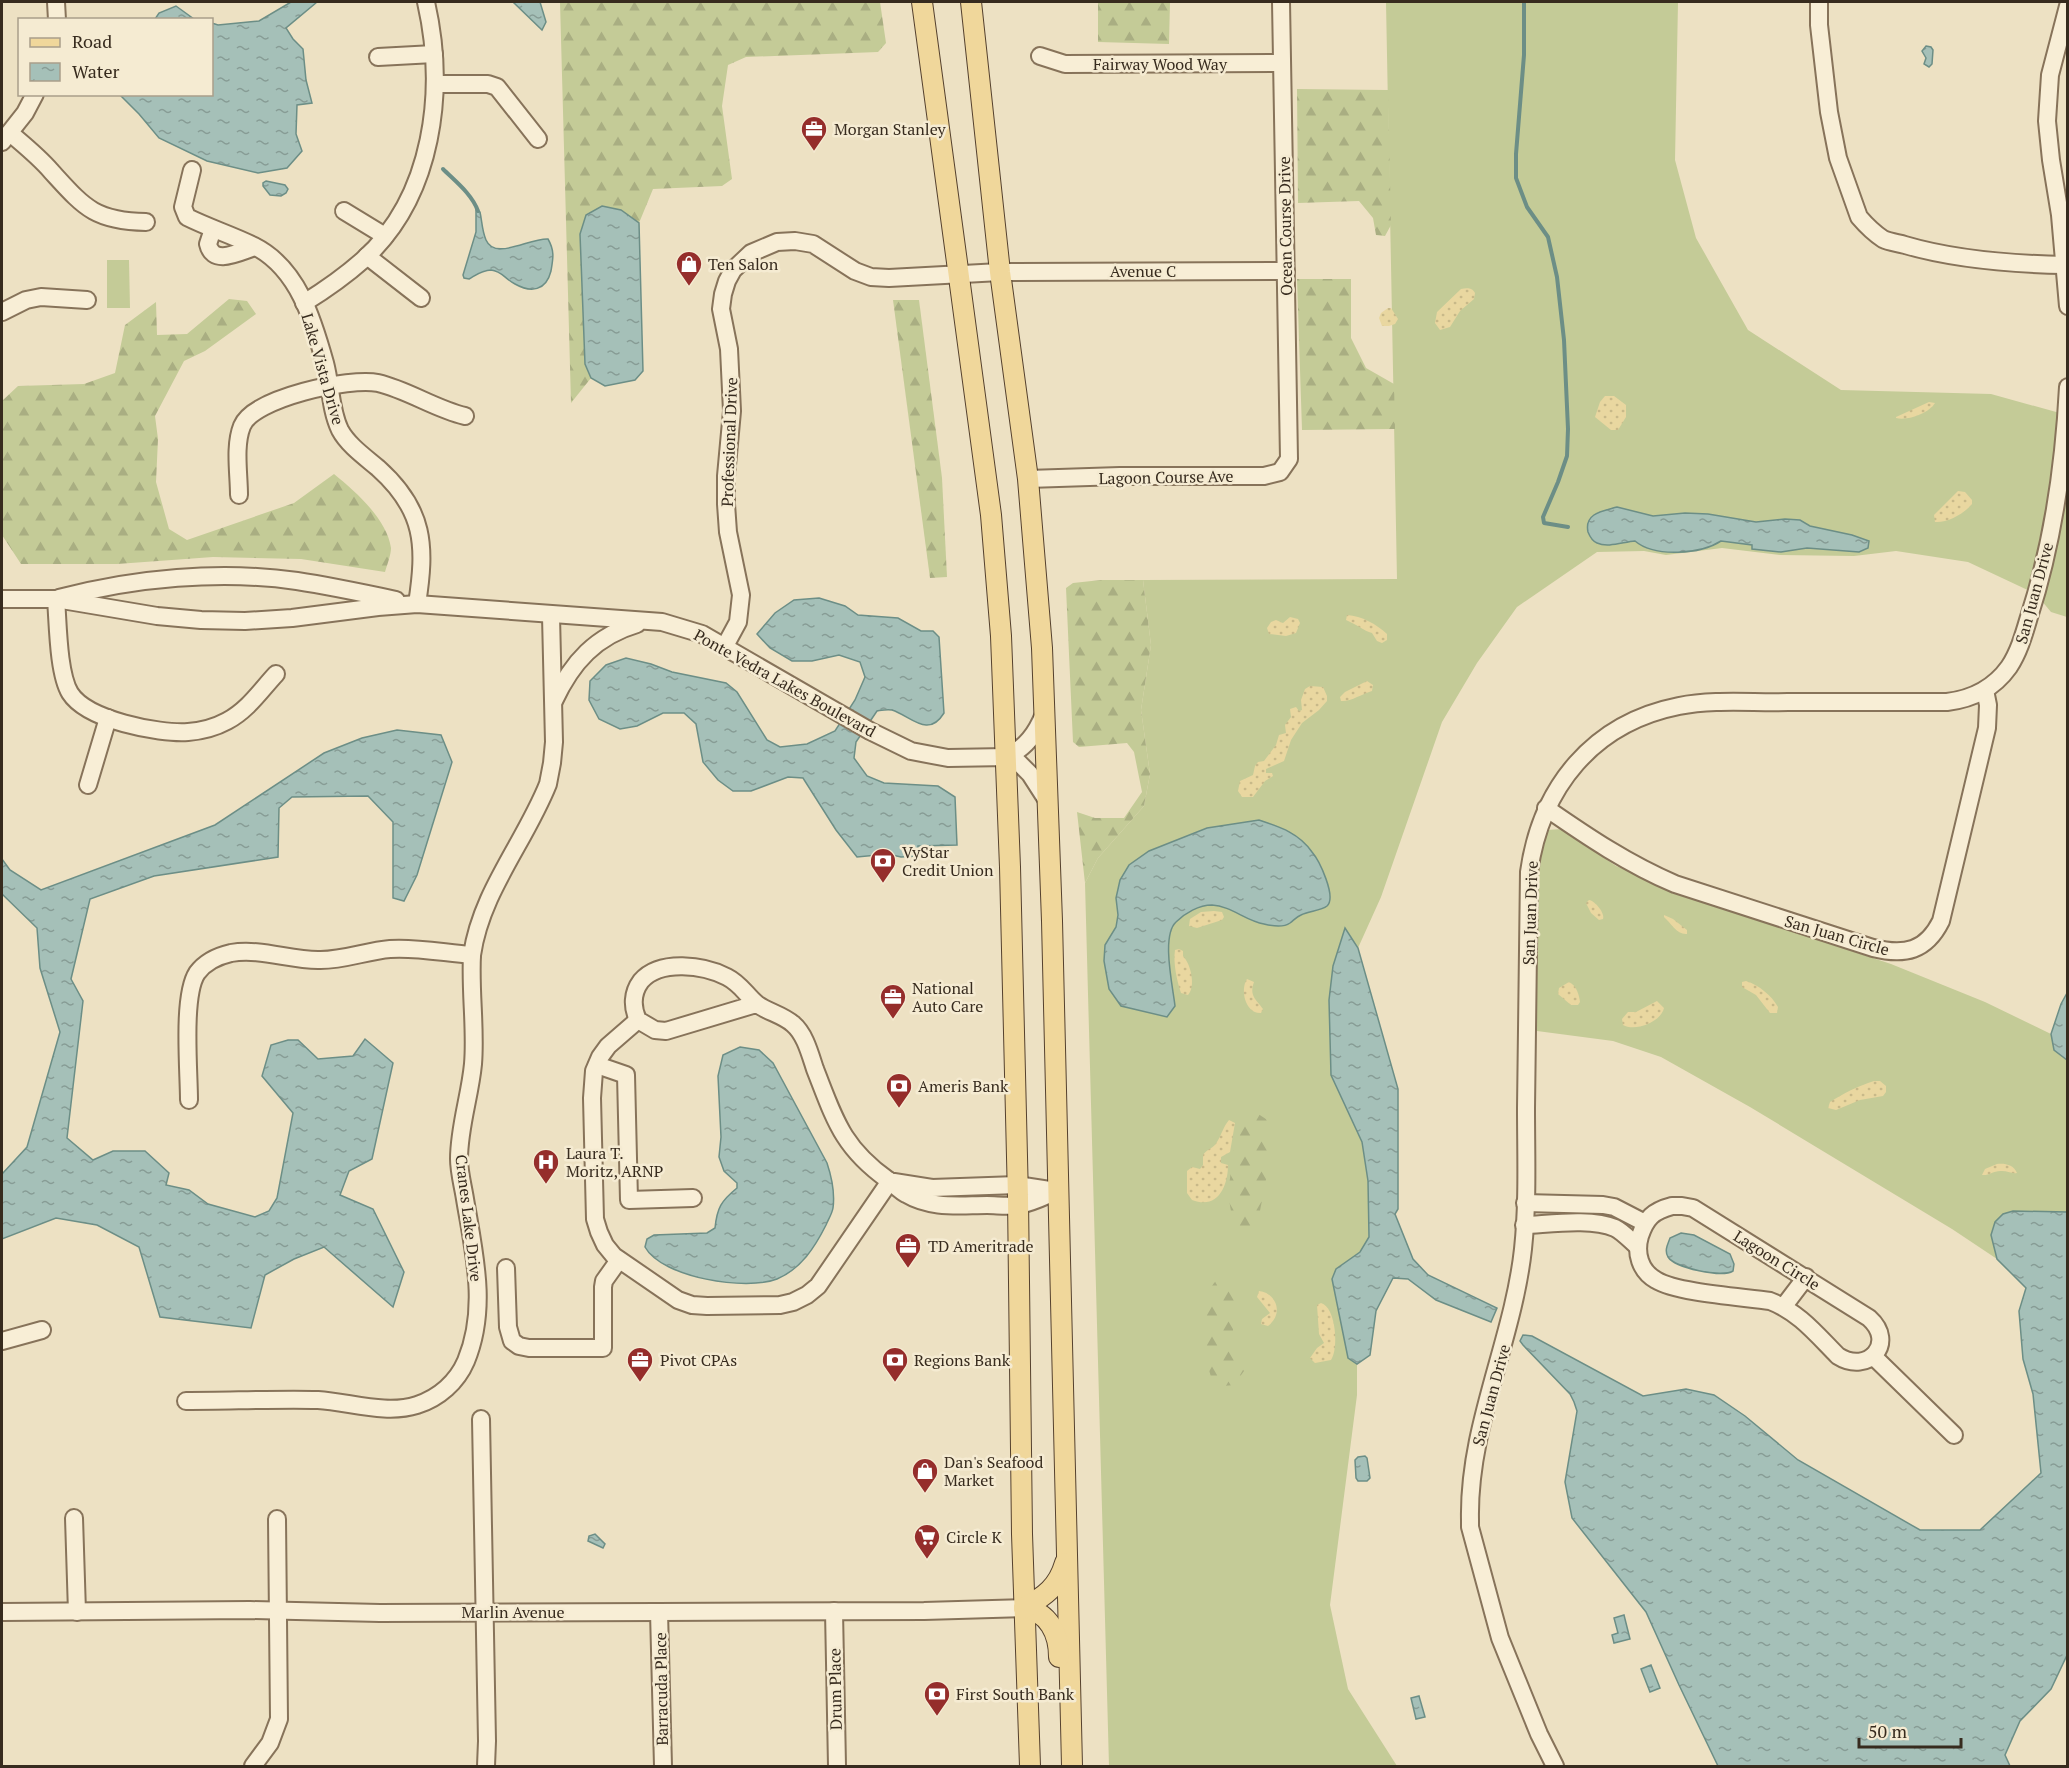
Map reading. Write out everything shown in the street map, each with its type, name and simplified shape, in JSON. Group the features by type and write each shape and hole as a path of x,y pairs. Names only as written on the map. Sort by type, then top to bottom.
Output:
{"main road":[{"path":"922,2 991,515 1001,636 1018,1206 1024,1608 1030,1767"},
{"path":"971,2 1000,272 1028,479 1045,713 1072,1767"},
{"path":"1024,1608 1047,1593 1058,1582 1067,1555"},
{"path":"1024,1608 1041,1614 1052,1625 1059,1644 1062,1767"}],"street":[{"path":"56,2 57,18"},
{"path":"304,303 336,282 367,256 385,236 402,212 424,160 431,132 435,84 434,54 426,2"},
{"name":"Ocean Course Drive","path":"1281,2 1289,451"},
{"path":"1819,2 1819,25 1829,112 1838,158 1859,217 1884,239 1920,250 1969,258 2065,265"},
{"path":"2067,6 2050,75 2047,121 2065,265 2067,306"},
{"path":"378,57 434,54"},
{"name":"Fairway Wood Way","path":"1040,56 1065,64 1282,63"},
{"path":"435,84 488,84 497,87 538,139"},
{"path":"34,96 6,137 50,169 75,198 88,208 112,219 146,222"},
{"name":"Lake Vista Drive","path":"192,170 183,207 187,217 255,247 272,258 286,272 304,303 319,343 336,420 341,432 348,442 394,483 405,496 418,528 422,552 422,571 417,604"},
{"path":"344,211 385,236"},
{"path":"213,229 209,239 209,249 218,256 227,256 255,247"},
{"name":"Professional Drive","path":"725,646 738,622 741,595 728,532 726,504 732,386 729,349 721,309 723,294 733,270 747,255 762,247 777,242 795,241 813,244 855,272 871,277 1000,272"},
{"path":"367,256 421,298"},
{"name":"Avenue C","path":"1000,272 1286,271"},
{"path":"2,312 26,300 41,297 87,300"},
{"path":"239,495 238,446 241,427 251,414 270,404 329,384 376,383 465,416"},
{"name":"San Juan Drive","path":"1555,1767 1500,1638 1470,1527 1469,1508 1479,1432 1512,1312 1523,1249 1529,872 1535,838 1546,808 1578,760 1592,747 1626,724 1657,711 1705,703 1947,702 1967,698 1985,690 2014,660 2046,558 2058,492 2067,387"},
{"name":"Lagoon Course Ave","path":"1028,479 1120,476 1264,476 1280,472 1289,459 1289,451"},
{"name":"Ponte Vedra Lakes Boulevard","path":"56,599 94,590 166,580 212,576 252,577 295,581 417,604 550,616 600,617 680,626 702,633 870,731 911,751 948,758 1006,758"},
{"name":"Ponte Vedra Lakes Boulevard","path":"2,599 56,599 157,616 245,621 292,618 378,606 417,604"},
{"path":"56,599 59,645 66,685 71,695 92,712 168,732 189,732 228,721 243,711 276,674"},
{"name":"Cranes Lake Drive","path":"186,1401 317,1400 398,1409 416,1406 433,1399 447,1388 463,1367 473,1340 478,1293 477,1272 459,1161 473,1061 472,955 477,928 486,904 548,784 554,742 550,616"},
{"name":"Cranes Lake Drive","path":"553,705 573,666 594,645 622,628 646,621"},
{"name":"San Juan Circle","path":"1546,808 1611,852 1646,872 1675,884 1873,948 1889,952 1913,950 1930,938 1941,921 1987,728 1988,705 1985,690"},
{"path":"1006,758 1029,741 1045,713"},
{"path":"88,785 108,717"},
{"path":"1006,758 1018,762 1025,768 1048,802"},
{"path":"189,1100 191,987 196,974 203,965 216,957 250,952 298,960 322,960 390,949 472,955"},
{"path":"756,1004 676,1030 666,1031 655,1030 638,1020 633,1005 638,986 653,971 664,967 687,967 726,976 745,990 756,1004 793,1023 803,1038 845,1138 857,1155 872,1169 905,1194 942,1206 1018,1206 1057,1191"},
{"path":"638,1020 608,1046 597,1065 592,1084 596,1219 605,1245 619,1260 678,1300 692,1305 780,1305 794,1302 807,1295 818,1286 890,1181"},
{"path":"597,1065 626,1075 629,1200 693,1198"},
{"path":"890,1181 932,1188 1017,1185 1057,1191"},
{"path":"1525,1203 1614,1207 1645,1223 1637,1246 1641,1265 1647,1273 1660,1282 1685,1289 1770,1301 1784,1306 1798,1316 1844,1360 1860,1362 1873,1356 1954,1435"},
{"path":"1587,1204 1587,1223"},
{"name":"Lagoon Circle","path":"1645,1223 1656,1212 1672,1206 1693,1209 1875,1323 1881,1337 1880,1345 1873,1356"},
{"path":"1524,1225 1587,1223 1616,1229 1637,1246"},
{"path":"506,1268 508,1326 512,1341 519,1346 529,1348 603,1348 604,1281 619,1260"},
{"path":"1784,1306 1806,1278"},
{"path":"2,1341 42,1330"},
{"path":"481,1419 486,1767"},
{"path":"74,1518 77,1612"},
{"path":"253,1767 270,1743 279,1719 277,1519"},
{"name":"Marlin Avenue","path":"2,1612 660,1612 1024,1608"},
{"name":"Drum Place","path":"834,1611 837,1767"},
{"name":"Barracuda Place","path":"660,1612 663,1767"}],"green space":[{"path":"560,2 880,2 886,43 878,52 746,57 728,65 722,106 732,179 722,186 653,189 639,223 621,210 586,215 580,234 585,364 591,378 571,403"},
{"path":"1098,2 1170,2 1169,44 1098,42"},
{"path":"1386,2 1678,2 1675,160 1696,238 1748,330 1841,390 1991,394 2067,415 2067,617 2051,612 2036,594 1968,562 1896,551 1854,556 1780,555 1722,548 1666,555 1644,551 1597,552 1517,607 1477,663 1442,722 1381,897 1358,948 1346,929 1331,1075 1362,1142 1368,1181 1369,1237 1360,1252 1336,1269 1348,1357 1357,1364 1357,1395 1330,1605 1348,1689 1397,1766 1109,1766 1085,883 1098,858 1144,806 1150,774 1141,710 1151,645 1143,580 1397,579"},
{"path":"1297,89 1388,90 1391,225 1385,236 1376,235 1373,218 1359,201 1298,203"},
{"path":"107,260 129,260 130,308 107,308"},
{"path":"1297,279 1351,279 1351,338 1366,368 1394,384 1395,429 1302,430"},
{"path":"229,299 247,301 256,314 205,351 184,361 155,416 158,439 156,482 169,529 187,540 294,503 334,474 369,506 383,527 391,548 385,572 301,559 213,557 117,564 21,564 2,535 2,401 18,386 84,384 115,373 125,325 156,302 157,335 187,334"},
{"path":"893,300 919,300 942,478 947,577 930,578"},
{"path":"1143,580 1151,645 1141,710 1150,774 1144,806 1098,858 1085,883 1077,812 1095,818 1124,818 1142,792 1134,752 1127,743 1079,747 1073,742 1066,588 1073,583"},
{"path":"1562,829 1616,866 1718,907 1891,964 1985,1002 2051,1034 2054,1050 2067,1060 2067,1212 2013,1211 1992,1235 1997,1259 1952,1229 1750,1107 1661,1057 1613,1041 1537,1031 1539,859 1547,830"},
{"path":"1252,1110 1269,1121 1267,1174 1255,1237 1238,1243 1228,1193 1234,1149 1243,1120"},
{"path":"1222,1275 1239,1278 1233,1341 1236,1359 1244,1371 1234,1385 1223,1386 1212,1380 1202,1333 1203,1308 1207,1296 1214,1283"}],"sand":[{"path":"1461,289 1472,290 1475,293 1474,299 1460,311 1450,327 1440,330 1435,323 1437,312"},
{"path":"1391,308 1398,319 1395,324 1382,326 1379,318 1381,313"},
{"path":"1605,396 1614,396 1626,405 1626,417 1618,430 1611,430 1595,417 1600,402"},
{"path":"1929,402 1935,403 1923,413 1912,417 1896,418 1896,417"},
{"path":"1958,491 1965,492 1972,500 1972,504 1955,517 1935,522 1934,515"},
{"path":"1347,615 1373,624 1387,634 1387,640 1382,643 1377,641 1372,633 1346,620"},
{"path":"1290,617 1298,619 1300,623 1296,633 1286,636 1269,634 1267,628 1271,622 1276,620 1283,623"},
{"path":"1367,681 1373,685 1372,691 1341,701 1340,697 1345,692"},
{"path":"1310,686 1323,687 1327,701 1302,723 1291,740 1284,761 1266,769 1266,773 1272,773 1273,776 1265,781 1253,797 1242,797 1238,791 1240,781 1253,775 1255,766 1258,762 1264,761 1276,745 1279,735 1286,733 1285,725 1291,717 1290,709 1296,707 1299,711 1302,710 1301,700 1305,689"},
{"path":"1589,900 1599,908 1603,919 1599,920 1591,913 1586,903"},
{"path":"1201,912 1222,912 1224,917 1222,920 1197,928 1189,926 1190,919"},
{"path":"1664,915 1687,930 1687,934 1677,931"},
{"path":"1175,950 1183,951 1192,976 1192,987 1188,995 1181,993 1177,978"},
{"path":"1247,979 1254,982 1253,994 1263,1009 1261,1013 1251,1010 1245,1000 1244,989"},
{"path":"1746,981 1769,995 1778,1007 1777,1013 1770,1013 1756,995 1742,987 1742,982"},
{"path":"1569,982 1577,991 1580,1002 1578,1005 1571,1005 1558,994 1559,988"},
{"path":"1657,1001 1664,1008 1658,1018 1640,1026 1623,1025 1622,1019 1628,1012 1636,1012"},
{"path":"1874,1081 1880,1081 1886,1086 1883,1096 1860,1100 1836,1110 1828,1108 1830,1102 1835,1099"},
{"path":"1229,1120 1235,1123 1230,1152 1221,1157 1221,1163 1228,1165 1223,1188 1215,1199 1209,1202 1192,1200 1187,1193 1187,1171 1192,1167 1200,1169 1203,1165 1203,1155 1216,1144"},
{"path":"1997,1164 2009,1165 2017,1173 1999,1171 1982,1175 1985,1169"},
{"path":"1259,1291 1270,1295 1276,1304 1276,1315 1268,1326 1261,1324 1262,1319 1270,1313 1257,1297"},
{"path":"1321,1303 1326,1306 1333,1320 1335,1347 1331,1360 1315,1363 1310,1358 1324,1343 1319,1334 1317,1305"}],"water":[{"path":"291,2 317,2 286,28 303,49 306,80 312,103 297,105 296,134 302,151 287,168 258,173 207,161 159,138 121,96 213,96 213,23 218,25 259,21"},
{"path":"513,2 540,2 546,22 542,30"},
{"path":"176,6 193,18 156,18 159,13"},
{"path":"1926,46 1933,50 1932,64 1929,67 1924,64 1926,58 1922,51"},
{"path":"266,181 285,185 288,189 281,196 270,195 263,186"},
{"path":"602,206 621,210 639,223 643,371 635,380 605,386 591,378 585,364 580,234 586,215"},
{"path":"476,210 480,212 486,240 490,246 497,249 548,239 553,251 551,271 546,283 537,288 527,289 491,270 469,279 464,278 476,232"},
{"path":"1617,507 1653,516 1685,513 1708,514 1756,522 1800,520 1810,526 1869,541 1868,548 1859,552 1807,548 1781,552 1752,549 1752,545 1721,541 1702,549 1666,552 1654,550 1635,541 1611,545 1595,542 1588,532 1589,521 1596,514"},
{"path":"819,598 845,606 858,615 898,618 921,631 933,631 939,637 944,713 938,721 926,725 919,724 892,710 877,711 856,742 854,758 867,776 884,783 938,786 955,797 957,845 918,846 917,856 901,857 888,854 857,857 836,830 803,778 788,777 751,791 733,791 718,780 703,762 696,724 684,713 663,713 637,726 620,729 599,719 589,700 590,681 606,665 626,658 672,672 726,683 737,692 767,740 780,747 807,744 835,731 855,700 865,677 860,662 839,655 812,661 792,661 770,648 757,634 775,613 794,600"},
{"path":"397,730 441,735 452,762 417,875 404,901 393,898 393,822 368,796 292,797 279,808 278,857 154,876 90,899 71,979 83,1001 67,1138 93,1160 113,1151 145,1151 169,1173 166,1185 189,1190 208,1204 255,1217 269,1211 277,1198 293,1113 262,1076 271,1045 288,1040 298,1040 318,1059 353,1056 365,1039 393,1063 372,1159 349,1171 340,1195 373,1209 404,1272 393,1307 324,1247 294,1259 265,1275 251,1328 160,1317 139,1247 97,1225 56,1218 2,1239 2,1174 27,1147 60,1032 40,968 37,928 2,894 2,859 10,870 41,890 215,825 324,753 362,738"},
{"path":"1259,820 1289,831 1307,845 1326,879 1330,895 1327,906 1304,914 1287,925 1281,926 1257,922 1219,906 1207,905 1192,910 1176,922 1169,938 1169,962 1175,1006 1167,1017 1121,1006 1109,989 1104,961 1105,945 1116,927 1118,915 1116,898 1120,880 1129,865 1149,851 1207,828"},
{"path":"1345,928 1358,948 1398,1089 1398,1209 1395,1214 1413,1259 1428,1275 1497,1308 1491,1322 1436,1300 1408,1279 1393,1278 1376,1311 1370,1355 1357,1364 1348,1358 1332,1279 1336,1269 1360,1252 1369,1237 1368,1181 1362,1142 1331,1075 1329,1000 1333,966"},
{"path":"2067,993 2067,1060 2054,1050 2051,1034"},
{"path":"740,1047 759,1050 773,1063 827,1163 832,1180 833,1208 817,1241 800,1263 786,1275 763,1282 727,1282 686,1274 654,1258 645,1247 647,1239 654,1235 707,1233 715,1228 721,1205 737,1188 737,1183 724,1171 719,1157 721,1137 718,1076 723,1055"},
{"path":"2013,1211 2067,1212 2068,1653 2051,1689 2020,1721 2005,1755 2010,1766 1718,1766 1646,1612 1572,1518 1565,1482 1577,1411 1570,1394 1520,1341 1523,1335 1532,1336 1643,1396 1686,1389 1714,1395 1745,1416 1798,1460 1920,1530 1980,1530 2041,1473 2033,1394 2023,1359 2019,1311 2026,1288 1997,1259 1991,1235 1995,1222 2003,1214"},
{"path":"1681,1233 1694,1235 1730,1254 1734,1264 1733,1271 1709,1273 1672,1261 1667,1254 1667,1245 1670,1238"},
{"path":"1365,1456 1370,1478 1367,1481 1358,1481 1355,1460"},
{"path":"595,1534 605,1544 603,1548 588,1541 589,1536"},
{"path":"1624,1615 1630,1639 1614,1643 1612,1635 1618,1633 1614,1618"},
{"path":"1651,1665 1660,1688 1650,1692 1641,1669"},
{"path":"1419,1696 1425,1717 1416,1719 1411,1698"}],"waterway":[{"path":"1524,2 1524,55 1516,178 1527,207 1548,237 1557,277 1564,340 1568,429 1567,456 1543,517 1544,523 1568,527"},
{"path":"443,169 467,193 478,211"}],"place":[{"name":"Morgan Stanley","path":"814,152"},
{"name":"Ten Salon","path":"689,287"},
{"name":"VyStar Credit Union","path":"883,884"},
{"name":"National Auto Care","path":"893,1020"},
{"name":"Ameris Bank","path":"899,1109"},
{"name":"Laura T. Moritz, ARNP","path":"546,1185"},
{"name":"TD Ameritrade","path":"908,1269"},
{"name":"Pivot CPAs","path":"640,1383"},
{"name":"Regions Bank","path":"895,1383"},
{"name":"Dan's Seafood Market","path":"925,1494"},
{"name":"Circle K","path":"927,1560"},
{"name":"First South Bank","path":"937,1717"}]}
